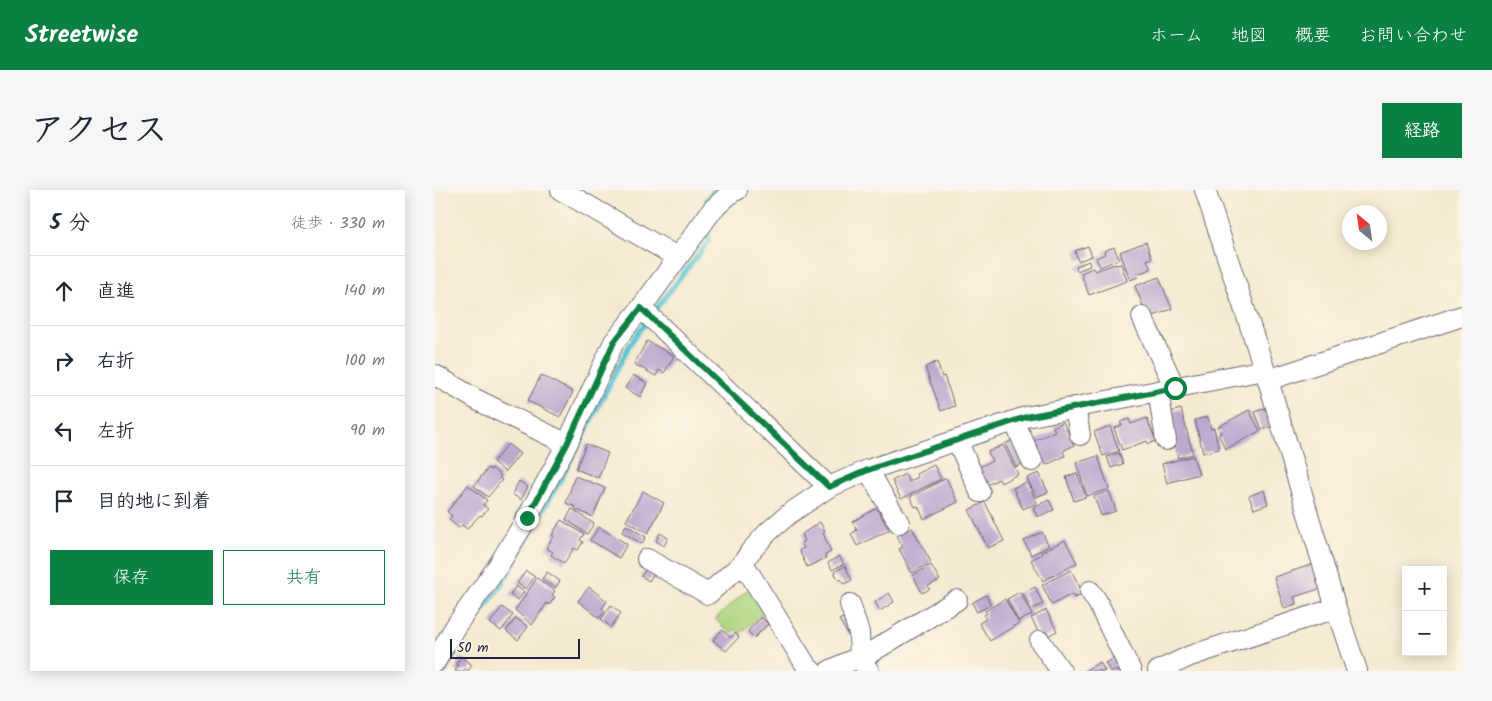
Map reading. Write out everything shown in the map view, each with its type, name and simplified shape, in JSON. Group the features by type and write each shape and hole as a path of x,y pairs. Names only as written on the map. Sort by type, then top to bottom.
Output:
{"street":[{"path":"561,190 677,257"},
{"path":"1205,190 1266,375 1336,608 1357,671"},
{"path":"435,662 455,627 498,566 527,518 567,444 614,342 713,210 734,191"},
{"path":"641,308 829,487"},
{"path":"647,559 708,594 743,563 768,532 789,514 829,487 868,470 1014,421 1167,389 1266,375 1462,316"},
{"path":"1142,317 1167,389 1166,440"},
{"path":"435,375 477,400 567,444"},
{"path":"1075,407 1081,435"},
{"path":"1014,421 1032,461"},
{"path":"957,440 980,492"},
{"path":"868,470 899,523"},
{"path":"743,563 807,666 812,671"},
{"path":"1090,591 1097,601 1131,671"},
{"path":"829,671 849,661 865,665 957,600"},
{"path":"850,604 859,633 865,665"},
{"path":"1158,671 1190,656 1336,608"},
{"path":"1039,641 1061,671"}],"green space":[{"path":"748,589 763,613 740,634 736,629 730,634 715,619"}],"building":[{"path":"1146,242 1152,258 1147,260 1151,269 1137,274 1138,277 1130,280 1120,252"},
{"path":"1088,246 1092,256 1078,261 1075,251"},
{"path":"1114,247 1119,259 1100,267 1096,258 1105,254 1104,251"},
{"path":"1089,261 1090,266 1077,271 1076,266"},
{"path":"1115,264 1121,264 1127,281 1089,295 1081,273 1093,268 1095,271"},
{"path":"1159,277 1172,309 1148,318 1135,286"},
{"path":"647,341 674,356 664,373 659,370 656,376 634,364"},
{"path":"937,362 955,406 941,411 925,367"},
{"path":"541,375 573,392 560,417 528,401"},
{"path":"633,375 647,383 640,397 625,388"},
{"path":"1266,408 1273,426 1262,430 1255,412"},
{"path":"1181,409 1193,454 1178,458 1166,413"},
{"path":"1249,410 1260,431 1226,449 1218,435 1221,433 1218,427"},
{"path":"1208,417 1211,429 1214,428 1219,449 1203,453 1195,420"},
{"path":"1147,418 1156,441 1148,444 1147,441 1122,450 1114,428 1122,425 1120,422 1129,419 1131,424"},
{"path":"1063,422 1074,445 1063,451 1065,456 1046,465 1034,441 1055,431 1053,427"},
{"path":"1110,426 1119,451 1103,456 1094,432"},
{"path":"1015,439 1026,462 1016,467 1005,444"},
{"path":"508,444 520,454 505,472 493,462"},
{"path":"586,444 608,453 598,478 576,469"},
{"path":"1003,445 1018,474 1001,483 999,479 987,485 979,467 992,461 988,452"},
{"path":"1119,453 1123,464 1111,468 1107,457"},
{"path":"1098,456 1109,489 1087,496 1076,463"},
{"path":"1193,456 1199,474 1167,483 1162,464"},
{"path":"934,465 941,479 901,499 892,481 905,474 909,482 918,477 916,474"},
{"path":"488,468 491,470 492,468 501,476 499,478 502,480 488,497 474,486"},
{"path":"1039,473 1048,492 1036,497 1027,478"},
{"path":"1077,473 1086,497 1074,501 1066,477"},
{"path":"575,476 605,488 593,517 566,503"},
{"path":"946,478 958,502 924,519 918,506 915,507 910,497"},
{"path":"519,481 528,487 521,500 512,494"},
{"path":"1027,482 1037,503 1023,509 1013,488"},
{"path":"468,485 487,500 483,505 488,509 467,529 462,525 459,528 449,520 452,516 447,512"},
{"path":"1264,490 1268,504 1254,509 1249,496"},
{"path":"643,491 664,503 648,533 626,521"},
{"path":"1109,491 1116,511 1101,516 1094,496"},
{"path":"1049,500 1054,510 1037,517 1033,507"},
{"path":"985,502 1004,541 988,548 969,510"},
{"path":"877,508 889,530 857,546 851,534 857,530 852,522"},
{"path":"572,509 594,524 587,534 566,519"},
{"path":"561,520 584,534 580,540 583,542 578,550 574,548 564,563 551,555 553,552 546,548"},
{"path":"820,522 831,552 825,555 826,558 807,567 799,550 804,548 801,542 805,541 802,534"},
{"path":"626,525 646,537 642,544 622,532"},
{"path":"599,527 627,544 619,558 590,540"},
{"path":"912,528 931,562 912,573 899,549 903,547 897,536"},
{"path":"1042,532 1049,546 1031,555 1024,541"},
{"path":"660,533 668,538 664,546 656,541"},
{"path":"1065,540 1077,563 1043,581 1031,560 1042,554 1041,552"},
{"path":"839,556 844,564 832,570 828,563"},
{"path":"1317,563 1325,587 1294,597 1296,604 1284,608 1274,577"},
{"path":"931,565 940,580 928,586 930,589 922,593 913,575"},
{"path":"845,566 852,580 844,584 841,579 839,581 834,572"},
{"path":"648,567 655,572 649,581 641,576"},
{"path":"1071,570 1083,593 1074,598 1072,594 1052,605 1042,585"},
{"path":"526,571 535,577 526,589 517,583"},
{"path":"547,572 560,581 555,588 542,579"},
{"path":"537,578 555,591 552,595 555,597 549,605 547,603 532,625 515,610"},
{"path":"516,586 524,592 518,600 510,595"},
{"path":"589,587 607,601 602,608 605,611 599,618 578,601"},
{"path":"1035,587 1043,604 1031,610 1023,593"},
{"path":"1020,592 1032,615 1018,621 1007,599"},
{"path":"889,593 894,602 880,611 875,602"},
{"path":"986,595 991,605 977,612 972,603"},
{"path":"1005,599 1019,623 990,641 979,623 986,619 984,615 987,613 985,611"},
{"path":"611,605 621,613 611,627 601,619"},
{"path":"502,607 513,615 501,631 490,623"},
{"path":"1046,610 1057,631 1042,639 1031,618"},
{"path":"761,617 768,624 754,638 748,631"},
{"path":"845,617 853,632 848,635 839,620"},
{"path":"516,618 528,627 518,640 506,631"},
{"path":"722,630 731,638 735,633 739,637 726,651 713,640"},
{"path":"461,657 472,665 468,671 465,669 463,671 455,671 458,665 456,664"},
{"path":"1118,657 1125,671 1110,671 1105,663"},
{"path":"1100,662 1105,671 1084,671"}],"waterway":[{"path":"706,206 706,200 714,190"},
{"path":"652,314 709,241 708,227"},
{"path":"445,671 458,646 502,584 566,470 630,344 647,321"}],"route":[{"path":"527,518 567,444 614,342 641,308 829,487 868,470 1026,417 1175,388"}]}
